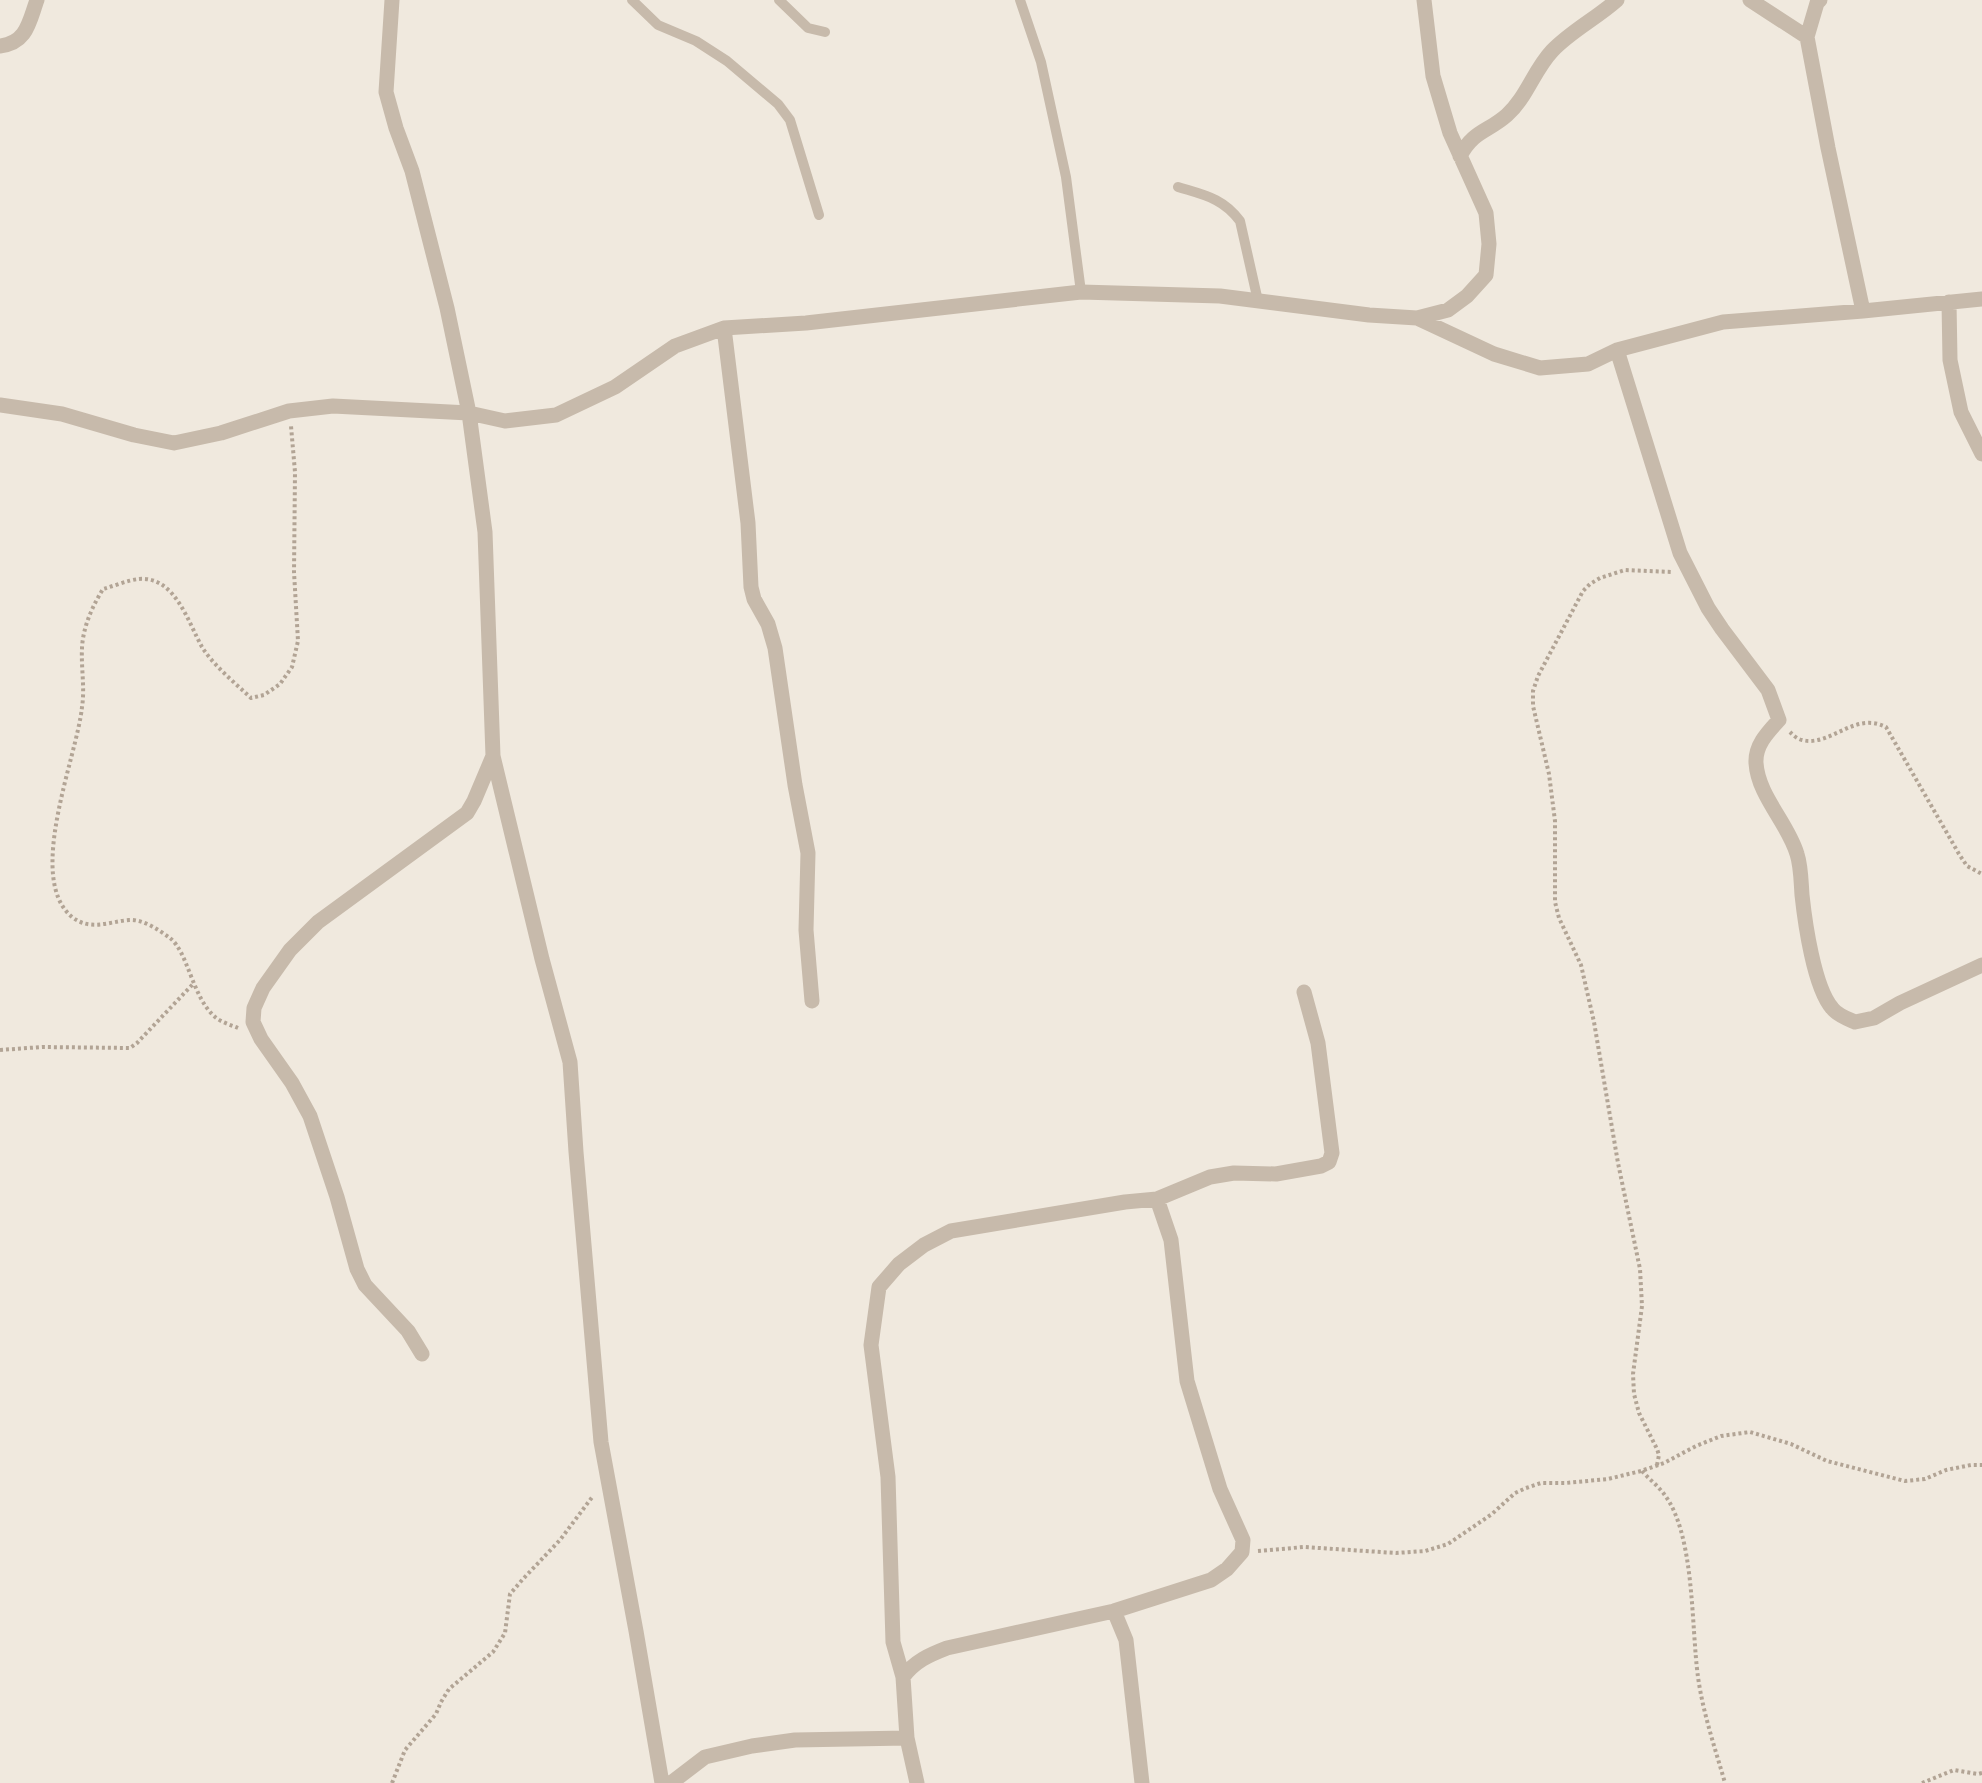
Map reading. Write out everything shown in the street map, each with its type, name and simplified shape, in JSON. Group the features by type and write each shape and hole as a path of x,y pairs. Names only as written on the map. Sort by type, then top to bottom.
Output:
{"street":[{"path":"0,46 18,42 24,34 37,0"},
{"path":"392,0 386,92 415,183 447,308 469,413 485,532 493,756 542,959 570,1062 602,1442 662,1783"},
{"path":"0,405 62,414 134,435 174,443 221,433 289,411 333,406 469,413 505,421 556,415 615,387 675,346 724,328 806,323 1081,292 1220,296 1369,315 1417,318 1448,310 1467,296 1486,276 1489,244 1486,213 1450,133 1433,76 1424,0"},
{"path":"1460,156 1467,142 1480,131 1506,116 1517,104 1552,51 1617,0"},
{"path":"1750,0 1808,37"},
{"path":"1820,0 1817,3 1808,37 1828,148 1863,311"},
{"path":"1417,318 1494,354 1540,368 1588,364 1617,350 1723,322 1982,299"},
{"path":"1949,302 1950,360 1961,412 1982,454"},
{"path":"724,328 748,523 751,587 754,599 768,624 775,648 795,785 808,853 806,930 812,1001"},
{"path":"1617,350 1680,553 1708,608 1768,690 1779,720 1767,733 1758,749 1756,762 1759,777 1769,800 1792,838 1798,856 1808,936 1817,978 1832,1010 1855,1022 1874,1018 1900,1003 1982,965"},
{"path":"422,1354 408,1331 365,1285 357,1269 337,1197 309,1116 292,1083 261,1039 253,1022 254,1008 263,988 290,950 318,922 466,813 474,801 493,756"},
{"path":"917,1783 907,1738 903,1677 893,1642 888,1477 871,1345 879,1287 899,1264 924,1245 951,1231 1125,1202 1157,1199 1210,1177 1234,1173 1276,1174 1321,1166 1329,1162 1332,1153 1318,1043 1304,992"},
{"path":"903,1677 912,1665 924,1657 947,1648 1114,1611 1211,1580 1227,1569 1242,1552 1243,1540 1220,1489 1187,1381 1171,1240 1157,1199"},
{"path":"1114,1611 1126,1640 1142,1783"},
{"path":"671,1783 705,1757 752,1746 795,1740 907,1738"}],"lane":[{"path":"632,0 658,25 696,41 727,61 778,104 790,120 819,214"},
{"path":"779,0 808,28 825,32"},
{"path":"1020,0 1041,62 1063,165 1081,292"},
{"path":"1178,187 1218,200 1233,211 1240,221 1258,301"}],"path":[{"path":"261,1039 215,1017 193,984 181,952 171,939 146,923 130,920 87,926 72,916 63,906 55,889 54,858 56,816 82,708 82,647 91,608 103,589 140,579 160,582 170,591 186,615 203,648 250,698 264,695 280,684 292,667 298,641 294,572 295,472 289,411"},
{"path":"1657,1465 1659,1455 1639,1413 1634,1394 1633,1374 1642,1306 1640,1269 1618,1163 1594,1022 1581,965 1559,918 1555,902 1555,820 1549,774 1533,706 1533,691 1538,676 1579,598 1590,584 1625,570 1690,572"},
{"path":"1779,720 1784,728 1800,740 1815,741 1864,723 1875,722 1886,727 1959,854 1968,866 1982,874"},
{"path":"0,1050 42,1047 130,1048 193,984"},
{"path":"1242,1552 1304,1547 1396,1553 1425,1551 1448,1544 1492,1514 1515,1493 1526,1488 1541,1483 1608,1479 1641,1471 1721,1436 1750,1432 1791,1444 1827,1461 1905,1481 1925,1479 1946,1470 1982,1465"},
{"path":"392,1783 405,1750 436,1714 449,1689 493,1652 504,1633 510,1594 560,1540 592,1499 607,1468"},
{"path":"1641,1471 1665,1494 1682,1532 1698,1677 1725,1783"},
{"path":"1922,1783 1954,1770 1982,1773"}]}
